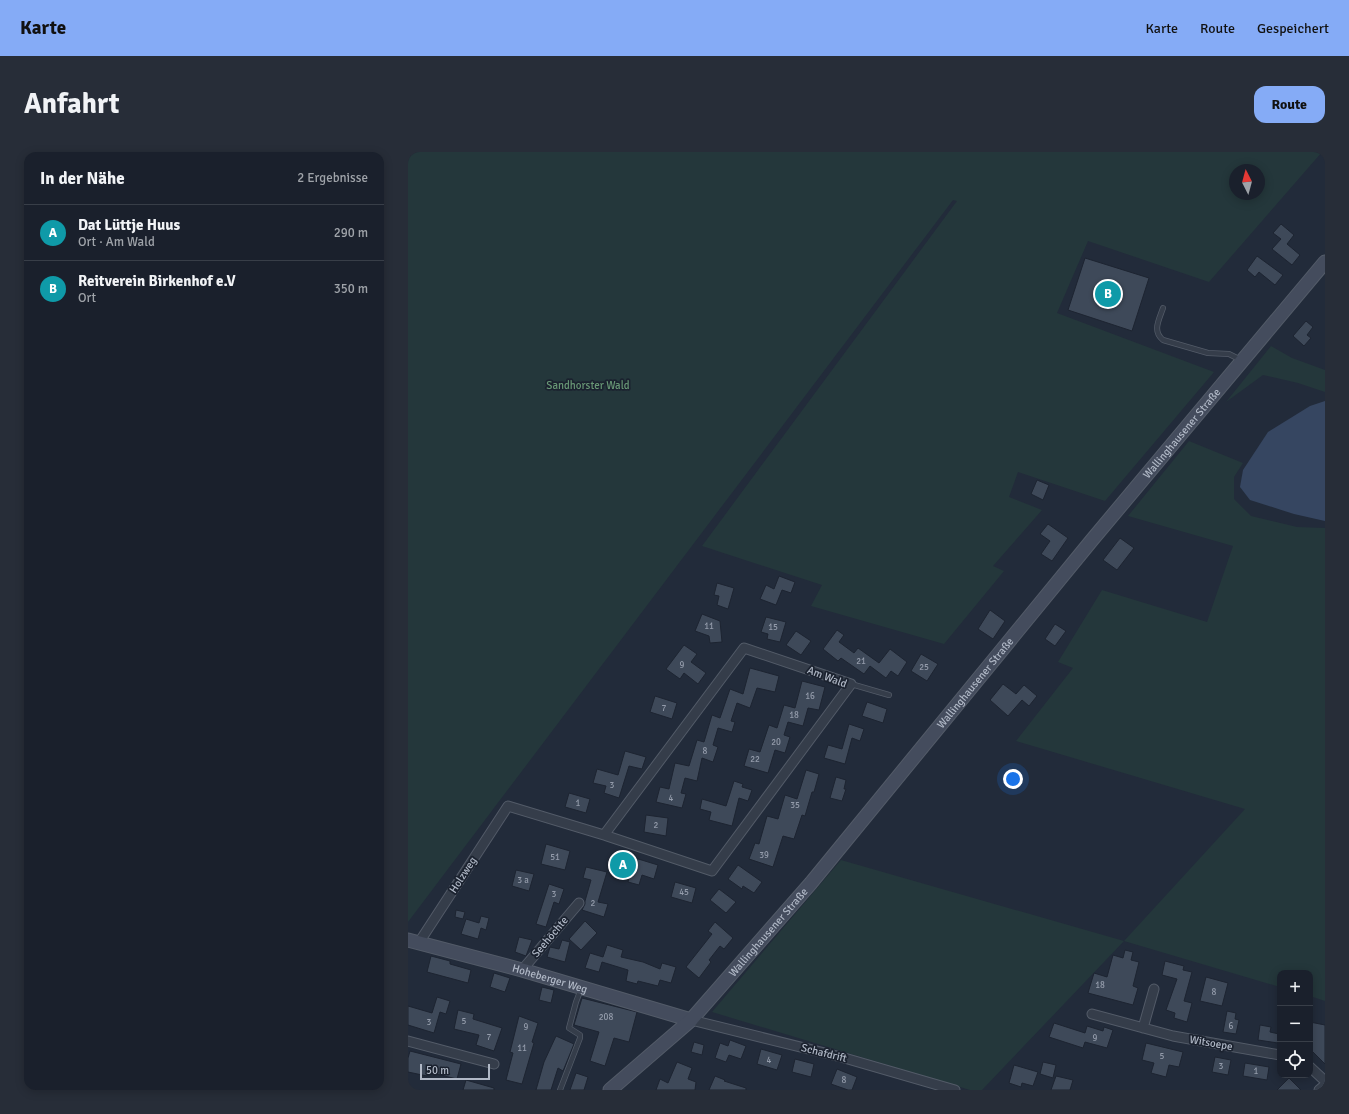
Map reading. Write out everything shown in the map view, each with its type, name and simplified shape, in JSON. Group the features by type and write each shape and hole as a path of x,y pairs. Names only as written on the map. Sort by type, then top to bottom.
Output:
{"street":[{"name":"Wallinghausener Straße","path":"610,1090 691,1020 811,884 1092,540 1325,262"},
{"name":"Am Wald","path":"508,806 712,871 851,684 744,648 604,836"},
{"name":"Holzweg","path":"413,942 508,806"},
{"name":"Seehöchte","path":"522,970 579,903"},
{"name":"Hoheberger Weg","path":"413,942 522,970 691,1020"},
{"path":"1143,1028 1154,989"},
{"name":"Witsoepe","path":"1092,1014 1173,1036 1277,1054"},
{"name":"Schafdrift","path":"691,1020 841,1058 955,1090"},
{"path":"408,1041 494,1064"},
{"path":"1313,1070 1325,1080"},
{"path":"1319,1090 1325,1085"}],"lane":[{"path":"1163,308 1156,328 1158,337 1163,340 1208,354 1229,354 1242,361"},
{"path":"851,684 889,695"},
{"path":"560,1090 580,1038 580,1035 569,1028 576,1002 582,988"}],"green space":[{"name":"Sandhorster Wald","path":"408,152 1322,152 1209,282 1088,241 1057,313 1214,372 1105,501 1018,472 1009,497 1042,510 993,566 1004,571 944,644 811,606 822,585 702,546 957,201 953,200 408,922"},
{"path":"1271,346 1292,358 1325,370 1325,392 1298,383 1263,375 1226,402"},
{"path":"1189,441 1243,463 1234,477 1234,499 1251,516 1297,527 1325,528 1325,1001 1313,997 1313,970 1277,970 1277,986 1124,941 1245,809 1016,741 1073,668 1058,662 1102,590 1207,622 1233,546 1128,516"},
{"path":"841,860 1124,941 982,1090 970,1090 712,1012"}],"water":[{"path":"1325,401 1325,521 1294,514 1250,500 1240,487 1243,470 1268,432 1310,406"}],"building":[{"path":"1281,224 1294,235 1287,244 1300,255 1292,265 1272,249 1281,239 1273,233"},
{"path":"1257,256 1283,275 1275,285 1259,272 1255,277 1247,270"},
{"path":"1085,258 1149,278 1132,331 1068,310"},
{"path":"1306,321 1313,327 1307,335 1311,338 1304,346 1293,336"},
{"path":"1037,480 1049,485 1043,500 1031,494"},
{"path":"1048,524 1068,538 1052,561 1041,554 1050,541 1040,534"},
{"path":"1120,538 1134,548 1117,570 1103,560"},
{"path":"779,576 795,582 791,593 782,590 776,605 760,599 766,585 774,589"},
{"path":"717,583 734,588 728,609 717,605 719,596 714,595"},
{"path":"990,610 1005,621 993,639 978,629"},
{"path":"702,614 720,621 722,642 710,643 709,636 695,631"},
{"path":"766,617 786,622 780,642 767,639 768,634 761,632"},
{"path":"1055,624 1066,631 1055,646 1045,639"},
{"path":"837,630 844,635 839,642 854,653 858,648 879,663 890,649 907,662 898,676 891,671 886,678 870,666 864,674 841,658 838,661 823,649"},
{"path":"796,631 811,641 801,655 786,645"},
{"path":"684,645 697,654 691,662 706,673 698,684 684,673 680,679 666,669"},
{"path":"921,654 938,664 927,681 911,671"},
{"path":"750,668 779,676 775,692 757,688 750,708 737,703 731,721 735,722 732,732 718,728 713,745 718,747 713,762 702,758 697,781 685,778 681,793 686,794 682,808 656,802 660,787 669,789 675,763 689,766 697,740 704,742 712,715 720,718 730,689 743,694"},
{"path":"802,681 825,687 819,710 808,708 803,726 788,722 784,735 790,737 785,753 775,750 768,773 744,766 749,749 760,752 769,725 777,728 784,705 795,708"},
{"path":"1003,684 1016,694 1024,685 1037,696 1029,706 1022,700 1008,716 990,700"},
{"path":"655,696 677,703 672,719 650,712"},
{"path":"867,702 887,709 883,723 862,716"},
{"path":"849,724 864,729 860,741 852,738 845,764 824,758 828,745 842,749"},
{"path":"625,751 646,757 642,769 629,766 619,798 604,793 606,786 593,783 597,769 618,775"},
{"path":"806,770 819,774 805,816 802,815 794,839 783,836 773,867 749,859 755,843 759,844 767,816 778,819 785,795 797,799"},
{"path":"836,777 846,780 844,789 846,789 842,801 830,798"},
{"path":"734,781 743,784 742,787 752,790 748,801 739,798 732,826 709,820 711,812 700,809 702,799 726,806"},
{"path":"569,793 590,799 586,813 565,807"},
{"path":"646,815 668,818 666,836 644,832"},
{"path":"546,844 570,851 565,870 541,864"},
{"path":"621,858 634,862 635,858 658,865 654,879 642,875 639,885 628,882 630,874 617,869"},
{"path":"738,865 762,882 754,893 743,886 742,889 728,879"},
{"path":"586,867 607,872 598,902 608,904 604,917 582,910 591,880 583,878"},
{"path":"516,870 534,874 529,891 512,886"},
{"path":"675,882 696,888 692,903 671,897"},
{"path":"549,884 564,889 559,904 554,902 546,927 536,924"},
{"path":"719,889 736,902 726,913 710,900"},
{"path":"456,910 465,912 463,919 455,917"},
{"path":"481,916 489,918 486,930 481,928 478,939 461,934 466,919 479,923"},
{"path":"585,921 597,933 581,950 569,939"},
{"path":"715,922 733,938 724,949 720,946 709,960 711,962 699,978 686,967 712,934 708,931"},
{"path":"519,937 532,940 526,956 515,952"},
{"path":"562,940 570,942 565,962 547,957 550,947 559,949"},
{"path":"607,945 623,950 621,957 643,962 660,969 662,963 676,967 671,983 660,980 658,986 638,981 637,984 626,981 628,970 602,962 599,972 585,968 590,953 603,957"},
{"path":"1125,950 1133,952 1131,960 1139,962 1133,986 1138,988 1133,1005 1088,993 1094,973 1107,977 1113,955 1123,958"},
{"path":"431,956 450,961 450,964 471,970 468,983 427,972"},
{"path":"1165,961 1184,966 1183,970 1192,972 1184,1001 1192,1003 1187,1022 1174,1018 1175,1013 1166,1010 1177,979 1162,975"},
{"path":"494,973 510,978 505,992 490,987"},
{"path":"1206,977 1228,983 1222,1006 1200,1001"},
{"path":"542,987 554,990 551,1003 539,1000"},
{"path":"437,997 450,1001 446,1014 440,1012 434,1033 408,1025 408,1006 432,1013"},
{"path":"582,998 637,1012 629,1042 614,1038 605,1066 590,1061 599,1032 574,1025"},
{"path":"458,1010 474,1014 473,1019 502,1028 494,1051 476,1045 479,1035 454,1029"},
{"path":"1227,1011 1236,1013 1235,1019 1239,1020 1236,1034 1223,1032"},
{"path":"519,1016 538,1023 532,1042 534,1043 522,1084 506,1080 513,1053 510,1052"},
{"path":"1054,1023 1085,1033 1087,1026 1103,1031 1104,1027 1113,1030 1107,1048 1085,1042 1083,1048 1049,1037"},
{"path":"1313,1023 1325,1025 1325,1064 1313,1052"},
{"path":"1260,1025 1271,1027 1270,1032 1277,1034 1277,1043 1258,1040"},
{"path":"556,1036 574,1044 563,1071 558,1068 551,1090 536,1090 544,1062"},
{"path":"730,1040 746,1046 741,1059 729,1055 726,1062 715,1058 720,1043 728,1046"},
{"path":"694,1042 704,1045 702,1055 691,1052"},
{"path":"1146,1043 1183,1052 1179,1067 1169,1065 1166,1077 1151,1073 1154,1063 1142,1060"},
{"path":"761,1049 782,1055 777,1070 757,1064"},
{"path":"410,1051 461,1064 457,1079 428,1072 427,1076 408,1072 408,1058"},
{"path":"1215,1057 1231,1060 1228,1075 1212,1072"},
{"path":"795,1059 814,1064 811,1077 792,1072"},
{"path":"677,1062 692,1068 688,1079 696,1082 695,1090 656,1090 660,1079 668,1083"},
{"path":"1043,1062 1056,1065 1053,1078 1040,1074"},
{"path":"1245,1063 1269,1067 1267,1080 1243,1076"},
{"path":"1014,1065 1038,1072 1033,1086 1022,1083 1021,1087 1009,1083"},
{"path":"837,1069 857,1077 852,1090 831,1084"},
{"path":"576,1073 588,1077 584,1090 570,1090"},
{"path":"715,1076 725,1080 724,1081 746,1088 746,1090 709,1090"},
{"path":"1056,1076 1073,1080 1070,1090 1051,1090"},
{"path":"1289,1078 1301,1090 1277,1090"},
{"path":"466,1080 494,1088 494,1090 463,1090"}],"place":[{"name":"Reitverein Birkenhof e.V","path":"1108,294"},
{"name":"Dat Lüttje Huus","path":"623,865"}]}
